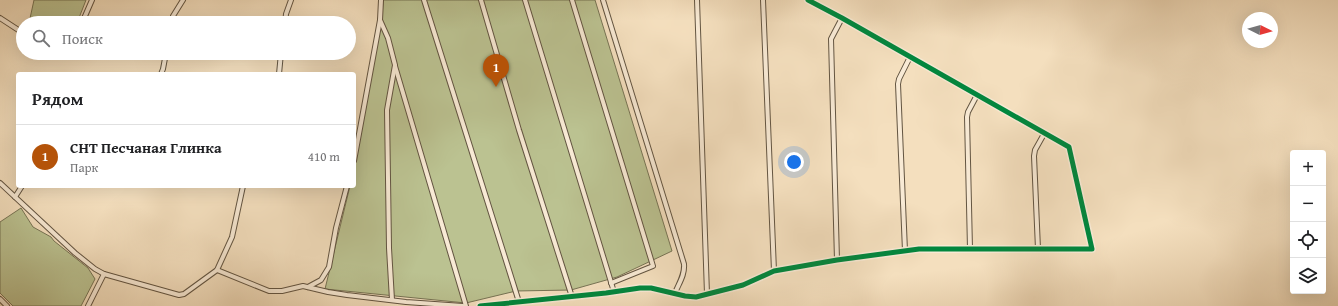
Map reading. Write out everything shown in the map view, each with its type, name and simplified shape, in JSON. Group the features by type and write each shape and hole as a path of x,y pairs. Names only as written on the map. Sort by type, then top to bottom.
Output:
{"street":[{"path":"85,16 92,0"},
{"path":"174,16 183,0"},
{"path":"286,16 291,0"},
{"path":"356,150 380,20 381,0"},
{"path":"424,0 519,302"},
{"path":"481,0 519,130 572,297"},
{"path":"525,0 614,292"},
{"path":"572,0 654,266 611,283"},
{"path":"603,0 684,264 683,277 674,293"},
{"path":"697,0 707,294"},
{"path":"763,0 774,271"},
{"path":"480,306 572,297 640,288 651,288 696,296 743,285 774,271 837,260 919,249 1092,249 1069,147 808,0"},
{"path":"0,18 16,28"},
{"path":"837,260 831,39 842,18"},
{"path":"380,20 388,38 466,306"},
{"path":"905,251 898,84 910,57"},
{"path":"162,72 165,60"},
{"path":"279,72 280,60"},
{"path":"392,300 387,110 395,66"},
{"path":"970,249 967,117 977,95"},
{"path":"1038,249 1034,156 1035,150 1044,134"},
{"path":"0,183 75,254 95,269 104,274 179,295 184,294 217,270 232,237 243,188"},
{"path":"15,196 21,188"},
{"path":"308,287 321,280 329,267 336,228 346,188"},
{"path":"217,270 269,291 282,291 297,286 328,292 406,302 463,306"},
{"path":"88,306 104,274"},
{"path":"0,299 7,306"}],"green space":[{"path":"34,0 86,0 80,16 31,16"},
{"path":"383,0 595,0 672,251 617,277 571,290 516,291 466,303 325,289 350,188 356,188 356,158 382,19"},
{"path":"21,208 33,227 51,237 88,268 95,279 81,306 13,306 0,293 0,222"}],"cycle path":[{"path":"480,306 640,288 651,288 696,297 743,285 774,271 837,260 919,249 1092,249 1069,147 808,0"}],"place":[{"name":"СНТ Песчаная Глинка","path":"496,87"}]}
